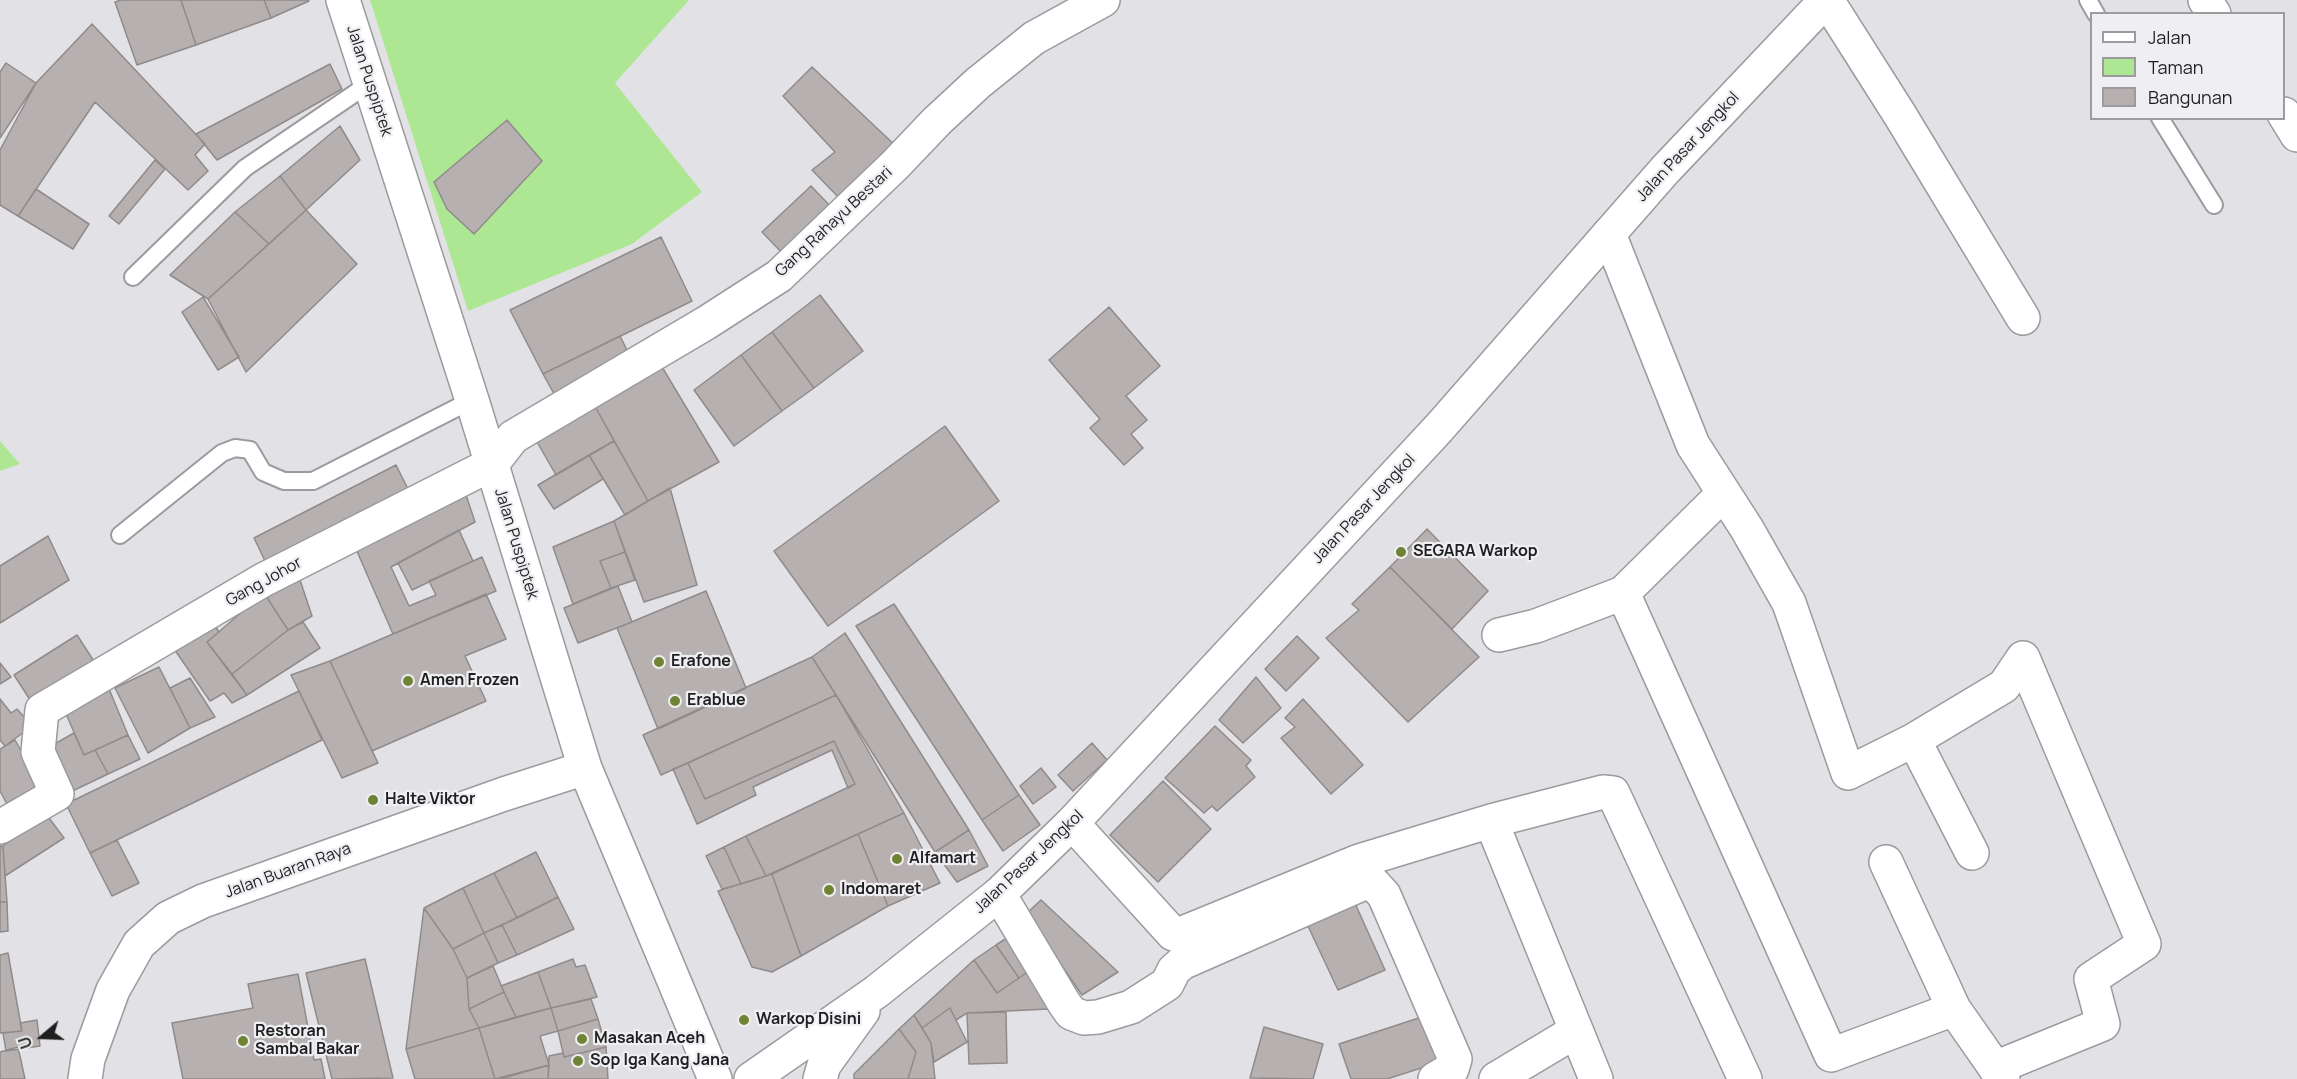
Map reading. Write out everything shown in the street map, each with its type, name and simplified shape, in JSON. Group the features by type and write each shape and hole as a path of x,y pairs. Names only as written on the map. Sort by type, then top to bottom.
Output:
{"street":[{"name":"Jalan Puspiptek","path":"343,0 472,400 585,768 715,1079"},
{"name":"Gang Rahayu Bestari","path":"492,464 513,437 706,323 779,276 978,83 1034,39 1103,0"},
{"name":"Jalan Pasar Jengkol","path":"876,992 999,894 1072,823 1439,428 1665,170 1826,0"},
{"path":"1826,0 1900,115 2023,318"},
{"path":"2285,117 2297,135"},
{"path":"1609,234 1693,445 1789,603 1848,773 1914,740 2004,686 2023,658 2144,944 2091,979 2103,1024 1999,1074 1954,1009 1886,862"},
{"name":"Gang Johor","path":"0,827 57,794 38,752 42,710 263,580 492,464"},
{"path":"1499,635 1536,626 1623,593 1724,493"},
{"path":"1623,593 1831,1054 1954,1009"},
{"path":"1914,740 1972,853"},
{"name":"Jalan Buaran Raya","path":"85,1079 88,1059 113,990 139,944 168,918 214,897 504,794 585,768"},
{"path":"1072,823 1173,934 1178,935 1359,861 1491,821 1603,792 1613,794 1745,1079"},
{"path":"1491,821 1596,1079"},
{"path":"999,894 1064,1003 1071,1012 1084,1018 1091,1018 1131,1007 1167,984 1174,970 1182,963 1362,884 1372,882 1384,895 1455,1059 1452,1069 1435,1079"},
{"path":"751,1079 876,992"},
{"path":"820,1079 824,1065 876,992"},
{"path":"1496,1079 1576,1031"}],"lane":[{"path":"133,278 245,168 288,136 370,82"},
{"path":"2161,120 2214,205"},
{"path":"120,535 222,453 235,448 250,450 263,472 284,481 313,481 472,400"}],"green space":[{"path":"370,0 689,0 615,83 702,192 632,244 468,311"},
{"path":"0,441 20,464 0,471"}],"building":[{"path":"121,0 181,0 196,45 137,65 115,2"},
{"path":"181,0 264,0 271,18 196,45"},
{"path":"264,0 308,0 309,1 271,18"},
{"path":"92,24 205,144 195,155 208,171 188,190 95,102 18,216 0,205 0,150 36,83"},
{"path":"6,63 36,83 0,138 0,72"},
{"path":"330,64 342,89 217,160 196,134"},
{"path":"812,67 899,149 844,203 812,170 835,152 783,96"},
{"path":"507,120 542,161 474,234 447,209 434,182"},
{"path":"340,126 360,160 306,210 280,176"},
{"path":"155,160 165,169 119,224 109,216"},
{"path":"280,176 306,210 269,244 235,212"},
{"path":"811,186 835,211 786,257 762,232"},
{"path":"36,189 89,224 73,249 18,216"},
{"path":"306,210 357,264 246,372 208,299"},
{"path":"235,212 269,244 208,299 170,275"},
{"path":"661,237 692,301 543,374 510,310"},
{"path":"820,295 863,351 814,388 772,332"},
{"path":"203,297 239,357 218,370 182,312"},
{"path":"1109,307 1160,366 1126,396 1147,420 1131,434 1143,448 1124,465 1090,428 1100,419 1049,360"},
{"path":"772,332 814,388 782,411 741,355"},
{"path":"620,336 631,358 558,401 543,374"},
{"path":"741,355 782,411 734,446 694,390"},
{"path":"659,362 719,462 648,501 592,401"},
{"path":"592,401 614,441 556,475 533,435"},
{"path":"945,426 999,501 828,626 774,551"},
{"path":"614,441 648,501 625,515 589,455"},
{"path":"589,455 603,479 554,509 538,485"},
{"path":"396,465 411,495 268,567 254,538"},
{"path":"670,488 697,585 644,602 614,521"},
{"path":"466,495 475,522 391,567 409,606 436,595 429,581 482,557 496,591 393,634 356,549"},
{"path":"614,521 625,552 600,561 611,588 573,604 553,547"},
{"path":"1427,529 1488,591 1452,629 1390,567"},
{"path":"459,530 473,561 412,590 398,563"},
{"path":"48,536 69,580 0,623 0,566"},
{"path":"625,552 635,580 611,588 600,561"},
{"path":"1390,567 1479,657 1408,722 1326,638 1359,610 1352,604"},
{"path":"298,574 312,616 288,630 264,593"},
{"path":"618,586 632,622 578,643 564,608"},
{"path":"706,591 746,688 658,729 617,628"},
{"path":"264,593 288,630 232,674 207,642"},
{"name":"Amen Frozen","path":"486,594 506,639 465,656 486,701 372,751 330,661"},
{"path":"894,604 1019,795 982,820 856,626"},
{"path":"209,617 219,632 207,642 247,695 232,703 224,693 210,701 172,646"},
{"path":"303,622 320,648 247,695 232,674 288,630"},
{"path":"845,633 969,830 935,852 812,657"},
{"path":"77,635 99,669 36,709 14,675"},
{"path":"1297,636 1319,658 1286,691 1265,669"},
{"path":"812,657 836,695 661,775 643,735"},
{"path":"330,661 378,763 342,778 291,675"},
{"path":"0,663 11,677 0,684"},
{"path":"159,667 190,728 148,753 115,688"},
{"path":"1256,677 1281,708 1243,743 1219,720"},
{"path":"190,678 215,717 190,728 170,688"},
{"path":"107,684 128,735 84,755 63,707"},
{"path":"299,691 322,740 90,853 66,804"},
{"path":"836,695 904,813 766,876 746,836 855,784 834,741 705,799 688,763"},
{"path":"0,699 11,713 17,709 32,726 5,746 0,740"},
{"path":"1303,699 1363,765 1331,794 1281,738 1295,727 1285,718"},
{"path":"1215,726 1251,760 1246,766 1255,777 1217,811 1212,806 1204,813 1165,778"},
{"path":"74,733 84,755 95,750 108,774 64,795 42,751"},
{"path":"128,735 140,759 108,774 95,750"},
{"path":"15,740 43,791 18,797 7,804 0,791 0,749"},
{"path":"834,741 855,784 848,788 832,750 753,787 756,795 697,824 673,769 688,763 705,799"},
{"path":"1092,743 1107,760 1073,791 1058,775"},
{"path":"1041,768 1056,787 1033,804 1020,786"},
{"path":"1163,781 1211,829 1158,882 1110,835"},
{"path":"1019,795 1040,825 1003,851 982,820"},
{"name":"Alfamart","path":"904,813 940,883 888,906 858,834"},
{"path":"46,814 64,838 5,876 3,846"},
{"path":"969,830 988,866 957,882 935,852"},
{"name":"Indomaret","path":"858,834 888,906 801,956 772,874"},
{"path":"746,836 766,876 741,884 724,847"},
{"path":"117,840 139,883 112,896 90,853"},
{"path":"0,846 3,846 7,902 0,902"},
{"path":"724,847 741,884 722,889 706,856"},
{"path":"536,852 558,897 517,918 494,873"},
{"path":"494,873 517,918 484,933 463,888"},
{"path":"772,874 801,956 772,972 752,967 718,891"},
{"path":"463,888 484,933 453,949 424,908"},
{"path":"558,897 574,929 517,955 502,925"},
{"path":"1041,900 1118,972 1082,995 1026,914"},
{"path":"1354,901 1385,970 1338,990 1307,924"},
{"path":"0,902 7,902 8,931 0,932"},
{"path":"424,908 453,949 467,978 469,1009 479,1028 406,1049"},
{"path":"502,925 517,955 498,963 484,933"},
{"path":"484,933 498,963 467,978 453,949"},
{"path":"1013,934 1035,966 1019,978 996,945"},
{"path":"996,945 1019,978 997,993 974,960"},
{"path":"8,953 22,1031 0,1033 0,955"},
{"path":"365,959 393,1078 332,1079 306,973"},
{"path":"573,959 576,967 585,965 597,997 551,1008 538,972"},
{"path":"974,960 997,993 1029,971 1048,1009 967,1013 956,1020 950,1008 922,1028 914,1015"},
{"path":"493,966 504,992 469,1009 467,978"},
{"path":"538,972 551,1008 516,1017 501,986"},
{"name":"Restoran Sambal Bakar","path":"298,974 314,1060 321,1059 325,1079 183,1079 172,1023 253,1008 248,984"},
{"path":"504,992 516,1017 479,1028 469,1009"},
{"path":"591,999 598,1019 558,1031 551,1008"},
{"path":"551,1008 558,1031 540,1036 549,1065 495,1079 479,1028"},
{"path":"950,1008 967,1042 934,1062 931,1043 922,1028"},
{"path":"1006,1012 1007,1063 969,1064 967,1013"},
{"path":"1431,1014 1446,1060 1387,1079 1351,1079 1339,1044"},
{"path":"914,1015 931,1043 935,1079 908,1079 916,1052 899,1029"},
{"name":"Masakan Aceh","path":"598,1019 606,1047 564,1057 558,1031"},
{"path":"37,1020 40,1046 6,1051 3,1033 22,1031 20,1023"},
{"path":"1264,1027 1323,1044 1313,1079 1250,1078"},
{"path":"479,1028 495,1079 415,1079 406,1049"},
{"path":"899,1029 916,1052 908,1079 854,1079 854,1074"},
{"path":"18,1047 25,1079 0,1079 0,1052"},
{"name":"Sop Iga Kang Jana","path":"606,1047 608,1079 548,1079 549,1056 563,1053 564,1057"},
{"path":"549,1065 548,1079 500,1079"}],"place":[{"name":"SEGARA Warkop","path":"1401,552"},
{"name":"Erafone","path":"659,662"},
{"name":"Amen Frozen","path":"408,681"},
{"name":"Erablue","path":"675,701"},
{"name":"Halte Viktor","path":"373,800"},
{"name":"Alfamart","path":"897,859"},
{"name":"Indomaret","path":"829,890"},
{"name":"Warkop Disini","path":"744,1020"},
{"name":"Masakan Aceh","path":"582,1039"},
{"name":"Restoran Sambal Bakar","path":"243,1041"},
{"name":"Sop Iga Kang Jana","path":"578,1061"}]}
